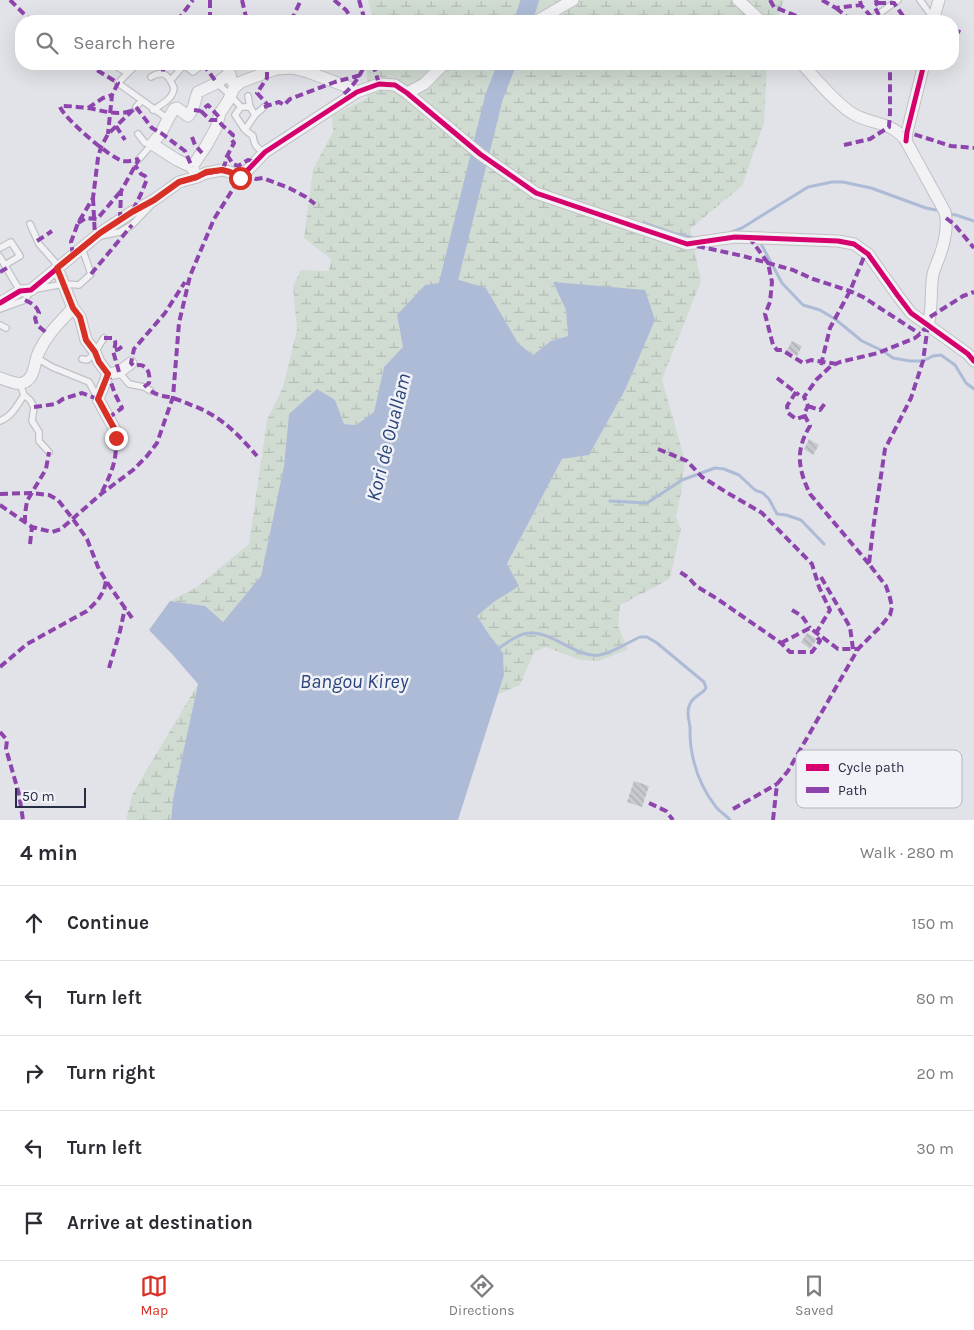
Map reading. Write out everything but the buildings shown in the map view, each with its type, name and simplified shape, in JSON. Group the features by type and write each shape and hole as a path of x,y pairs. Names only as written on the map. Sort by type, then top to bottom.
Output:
{"street":[{"path":"547,15 573,0"},
{"path":"738,0 754,15"},
{"path":"934,15 939,0"},
{"path":"195,172 152,144 161,133 174,109 177,108 188,116 194,110 195,98 198,92 217,84 228,70"},
{"path":"229,70 232,91"},
{"path":"195,172 232,91 241,82 262,70"},
{"path":"300,70 351,88 357,92"},
{"path":"407,93 424,84 438,70"},
{"path":"808,70 841,104 855,115 889,127 901,134 945,212 944,237 934,273 928,325"},
{"path":"906,142 922,70"},
{"path":"0,303 25,290 57,268 95,237 195,172 222,170 240,178 264,152 357,92 379,84 395,85 407,93 480,154 536,193 687,244 735,237 838,240 854,244 868,254 911,313 968,354 974,361"},
{"path":"57,268 73,308 80,317 86,340 95,352 99,362 114,373"},
{"path":"0,378 22,389 24,383 33,372 48,334 73,308"},
{"path":"116,445 115,430 98,399 114,373 131,363"}],"lane":[{"path":"880,15 898,0"},
{"path":"920,0 930,15"},
{"path":"123,70 128,73"},
{"path":"131,70 118,83 168,119"},
{"path":"170,80 179,70"},
{"path":"151,77 160,73 165,74 174,88 172,96 153,110"},
{"path":"217,84 232,91 241,107"},
{"path":"248,96 248,102 255,115"},
{"path":"136,106 141,101"},
{"path":"241,107 250,107"},
{"path":"241,107 235,115 245,130 253,136 253,142 258,149 264,152"},
{"path":"245,130 255,115 264,107"},
{"path":"138,134 145,143 152,144"},
{"path":"139,159 152,144"},
{"path":"30,224 39,244 54,261 57,268"},
{"path":"0,248 11,242 20,256 5,265"},
{"path":"25,290 64,284 79,285 91,274 82,248"},
{"path":"0,257 25,290 25,300 0,309"},
{"path":"82,359 87,360 93,356 96,348 104,338"},
{"path":"37,358 52,367 89,382 98,399"},
{"path":"114,373 129,384 144,387 151,391"},
{"path":"0,421 12,414 22,389"},
{"path":"22,389 34,407 32,421 39,432 39,441 49,452"}],"green space":[{"path":"368,0 784,0 778,15 372,15"},
{"path":"367,70 767,70 764,123 742,186 690,229 701,281 662,379 685,461 676,517 681,529 670,578 620,605 618,626 628,649 599,661 580,660 546,647 534,652 520,685 498,694 504,675 503,653 477,616 495,601 507,565 562,459 589,455 625,390 553,282 566,310 568,336 551,341 533,355 518,343 486,288 397,315 403,347 384,367 374,412 356,425 344,424 335,400 289,414 284,466 261,576 222,623 205,606 170,601 197,587 249,544 267,420 283,387 297,330 293,286 301,270 329,271 331,259 304,238 313,169 333,132 332,116 367,98"},
{"path":"198,684 173,799 171,820 126,820 133,793"}],"water":[{"name":"Bangou Kirey","path":"459,280 486,288 518,343 533,355 551,341 568,336 566,310 553,282 645,290 655,320 625,390 589,455 562,459 507,564 519,586 495,601 477,616 503,653 504,675 458,820 171,820 173,799 198,684 149,630 170,601 205,606 223,622 261,576 284,466 289,414 317,389 335,400 344,424 356,425 374,412 384,367 403,347 397,315 425,285"}],"waterway":[{"name":"Kori de Ouallam","path":"525,15 530,0"},
{"name":"Kori de Ouallam","path":"443,304 494,97 505,70"},
{"path":"732,232 742,228 808,187 832,182 843,182 871,188 926,208 941,211"},
{"path":"948,214 974,221"},
{"path":"644,223 694,238"},
{"path":"759,240 782,283 803,305 820,310 835,319 862,341 893,358 923,361 933,356 941,355 955,365 966,383 974,389"},
{"path":"610,501 647,503 682,480 715,468 724,469 739,475 755,490 763,493 769,499 777,514 801,520 824,544"},
{"path":"499,648 526,633 547,636 583,653 592,655 610,652 640,637 647,637 657,643 704,682 706,688 691,701 688,710 692,755 699,779 707,793 716,807 730,820"}],"marked path":[{"path":"10,0 25,15"},
{"path":"182,15 193,0"},
{"path":"210,0 210,15"},
{"path":"242,0 246,15"},
{"path":"294,15 301,0"},
{"path":"334,0 349,15"},
{"path":"359,0 363,15"},
{"path":"770,0 774,7 794,15"},
{"path":"822,0 836,8 861,5"},
{"path":"875,0 878,3 874,6 879,15"},
{"path":"860,1 870,15"},
{"path":"878,3 894,3 902,15"},
{"path":"836,8 845,15"},
{"path":"97,70 118,83 112,95 108,134"},
{"path":"207,70 217,83"},
{"path":"344,94 362,70"},
{"path":"375,70 379,84"},
{"path":"844,145 870,139 889,127 890,70"},
{"path":"267,72 267,78 257,93 268,105"},
{"path":"264,107 279,102 284,105 290,99 335,82 361,75"},
{"path":"88,108 103,98 112,95"},
{"path":"194,110 201,111 208,105 219,117"},
{"path":"131,111 114,113 87,108 60,107 79,129 108,153 123,161 139,159"},
{"path":"73,255 71,242 78,223 93,198 101,147 108,134 136,107 152,128 185,151 192,167"},
{"path":"201,111 210,120 218,120 233,135 231,139 234,143 222,170"},
{"path":"116,126 125,140"},
{"path":"903,133 907,132 951,146 974,148"},
{"path":"192,137 195,145 202,153"},
{"path":"227,155 233,164 238,166 248,160 255,162"},
{"path":"120,220 121,191 139,159"},
{"path":"133,210 147,179 135,165"},
{"path":"244,173 256,179 263,178 289,188 315,204"},
{"path":"0,505 32,527 52,532 61,529 101,494 133,470 157,443 173,397 179,323 190,276 214,219 240,178"},
{"path":"78,223 86,218 97,219 121,191"},
{"path":"93,198 95,237"},
{"path":"946,218 954,224 974,248"},
{"path":"91,274 132,225"},
{"path":"37,241 52,231"},
{"path":"749,237 768,263 772,282 770,302 765,314 773,345 777,350 782,350 803,363 811,360 837,364"},
{"path":"697,246 793,270 813,279 850,291 863,297 920,334"},
{"path":"821,365 830,328 850,291 866,252"},
{"path":"0,272 7,268"},
{"path":"144,387 149,383 149,375 145,367 142,365 134,366 131,363 134,349 165,313 185,282"},
{"path":"930,317 963,296 974,292"},
{"path":"25,300 37,308 39,313 35,318 37,325 48,334"},
{"path":"869,564 810,494 806,485 800,460 802,443 810,426 804,414 808,406 804,397 817,379 831,366 878,353 915,338 928,325"},
{"path":"800,750 858,649 890,615 892,607 886,586 869,564 873,529 885,449 911,398 923,361 928,325"},
{"path":"104,338 114,339 114,350"},
{"path":"119,372 113,351 125,344"},
{"path":"108,374 122,408 108,418"},
{"path":"777,378 799,395"},
{"path":"151,391 182,401 211,414 235,433 257,456"},
{"path":"796,392 787,406 788,413 796,419 805,416"},
{"path":"34,407 56,404 63,399 82,393 98,399"},
{"path":"808,406 820,410 826,402"},
{"path":"102,492 112,469 116,445"},
{"path":"658,449 687,461 702,477 762,513 812,564 819,587 830,610 816,633 820,641 812,652 790,652 781,643 696,586 689,578 677,570"},
{"path":"25,523 27,501 46,469 49,452"},
{"path":"0,494 31,493 49,495 58,500 87,539 98,567 132,618"},
{"path":"30,544 32,527"},
{"path":"821,577 850,627 853,649"},
{"path":"0,667 27,644 87,611 98,600 104,590 106,581"},
{"path":"109,668 125,608"},
{"path":"792,610 802,616 810,628"},
{"path":"781,643 810,628 838,649 858,649"},
{"path":"0,732 7,740 6,749 19,794 23,820"},
{"path":"773,820 777,784 796,757"},
{"path":"733,809 777,784"},
{"path":"649,803 666,811 673,820"}],"cycle path":[{"path":"906,141 922,70"},
{"path":"0,303 20,291 31,290 100,233 154,200 179,182 222,170 240,178 265,152 357,92 379,84 395,85 407,93 480,154 536,193 642,229 687,244 735,237 838,241 854,244 868,254 911,313 968,354 974,361"},
{"path":"108,374 98,399 115,430 116,445"}],"route":[{"path":"116,438 115,430 98,399 108,374 86,340 80,317 73,308 57,268 100,233 154,200 179,182 197,177 206,172 222,170 240,178"}]}
